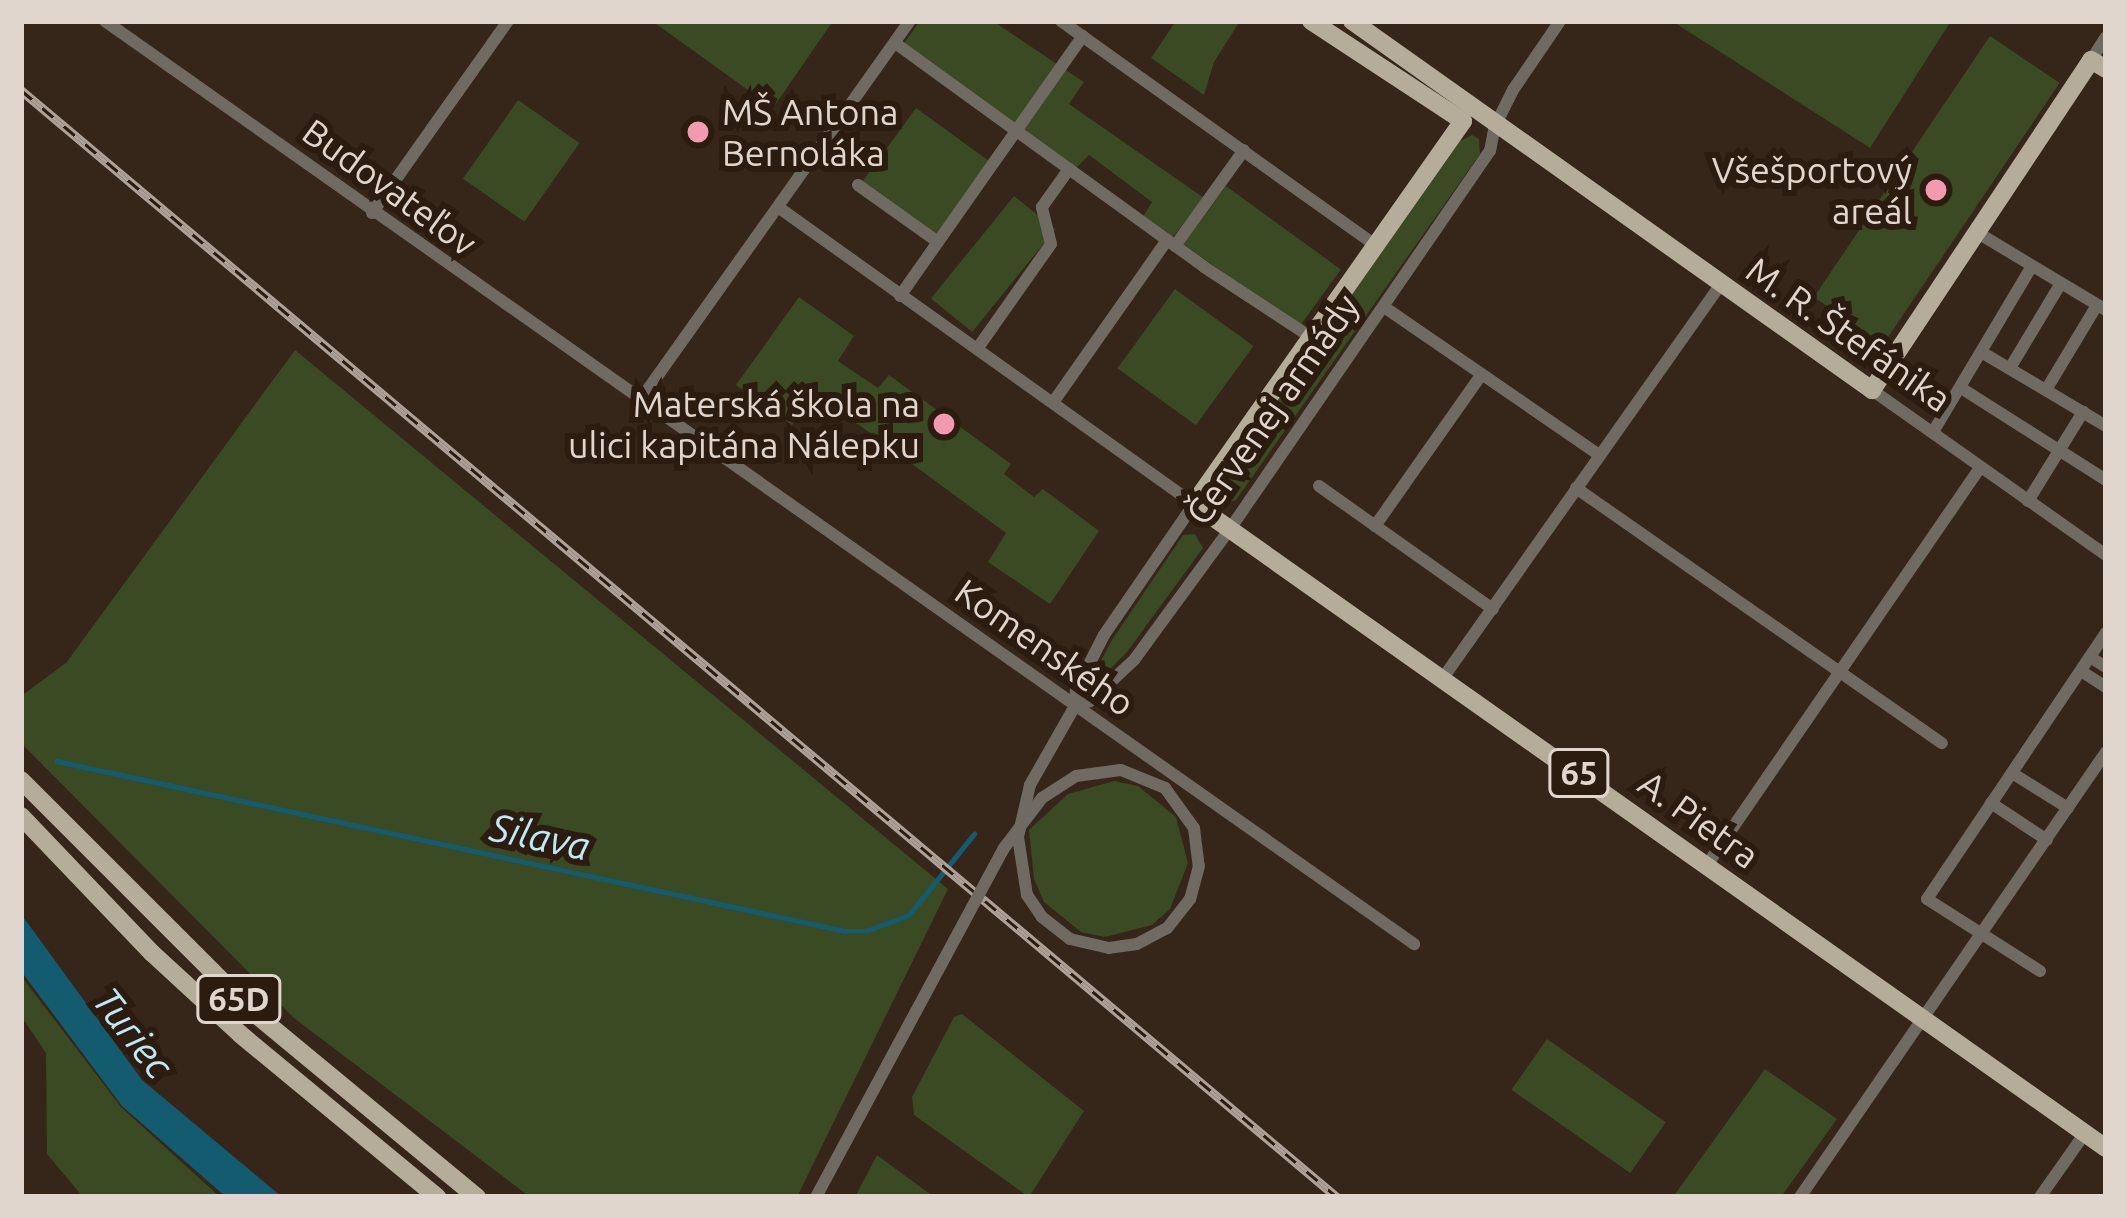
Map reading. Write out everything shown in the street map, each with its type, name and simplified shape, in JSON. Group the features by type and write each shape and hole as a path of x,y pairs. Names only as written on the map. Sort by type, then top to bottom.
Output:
{"main road":[{"path":"1311,21 1462,121 1495,126"},
{"name":"M. R. Štefánika","path":"1352,21 1872,390"},
{"path":"1872,390 2098,64"},
{"name":"Červenej armády","path":"1194,504 1462,121"},
{"name":"A. Pietra","path":"1194,504 2106,1148"},
{"name":"65D","path":"21,780 254,1012 477,1197"},
{"name":"65D","path":"21,816 152,952 240,1034 437,1197"}],"street":[{"name":"Budovateľov","path":"105,21 641,400"},
{"path":"372,213 507,21"},
{"path":"1061,21 1376,246"},
{"name":"Červenej armády","path":"1075,706 1090,701 1134,660 1230,529 1490,152 1495,126 1560,21"},
{"path":"641,400 907,22"},
{"path":"901,296 1083,36"},
{"path":"2098,64 2106,37"},
{"path":"895,43 1171,243 1312,338"},
{"path":"1054,401 1244,150"},
{"path":"977,349 1051,244 1042,207 1069,170"},
{"path":"858,185 938,242"},
{"path":"778,207 1194,504"},
{"path":"1978,232 2102,307 2046,390"},
{"path":"1933,432 2032,266"},
{"path":"1443,678 1720,284"},
{"path":"2010,368 2061,284"},
{"path":"1384,307 1599,455"},
{"path":"1983,353 2106,426"},
{"path":"1375,526 1480,374"},
{"path":"1960,388 2106,481"},
{"name":"M. R. Štefánika","path":"1872,390 2106,555"},
{"name":"Komenského","path":"641,400 1414,944"},
{"path":"2028,501 2083,412"},
{"path":"1707,865 1981,467"},
{"path":"1318,486 1492,609"},
{"path":"1576,488 1942,742"},
{"name":"Červenej armády","path":"816,1197 996,863 1042,798 1076,776 1121,770 1165,788 1194,828 1199,866 1190,899 1167,928 1137,944 1109,948 1070,939 1042,917 1028,896 1018,851 1023,802 1075,706 1076,690 1104,635 1194,504"},
{"path":"2040,971 1927,898 2106,633"},
{"path":"2090,657 2106,667"},
{"path":"2080,671 2106,687"},
{"path":"1800,1197 1984,936 2106,752"},
{"path":"2012,773 2068,808"},
{"path":"1991,803 2047,839"},
{"path":"2041,1197 2085,1133"}],"green space":[{"path":"652,21 833,21 773,108"},
{"path":"920,21 993,21 1084,82 1069,104 1204,198 1173,237 1143,217 1152,202 1089,155 1076,168 904,43"},
{"path":"1176,21 1240,21 1214,62 1204,95 1151,58"},
{"path":"1672,21 1951,21 1870,148"},
{"name":"Všešportový areál","path":"1990,36 2060,83 1883,344 1814,297"},
{"path":"518,100 579,143 524,222 463,179"},
{"path":"916,108 995,166 939,242 860,185"},
{"path":"1472,135 1479,139 1480,154 1236,500 1227,503 1216,495 1218,484 1460,141"},
{"path":"1226,186 1341,269 1299,328 1184,244"},
{"path":"1014,196 1055,229 972,332 931,299"},
{"path":"1175,289 1253,346 1196,425 1117,368"},
{"path":"799,297 854,336 838,361 878,388 889,375 1011,464 1004,474 1034,497 1043,489 1099,531 1050,604 988,562 1006,533 817,394 792,425 736,385"},
{"path":"295,350 948,889 797,1197 530,1197 294,1018 21,743 21,696 66,663"},
{"path":"1195,534 1203,548 1127,652 1081,698 1112,640 1183,535"},
{"path":"1114,781 1138,786 1176,817 1188,863 1170,909 1152,925 1105,937 1081,932 1044,902 1034,879 1029,830 1068,794"},
{"path":"21,976 121,1107 220,1197 83,1197 47,1154 46,1053 21,1016"},
{"path":"962,1014 1084,1111 1029,1197 914,1115 912,1097 954,1017"},
{"path":"1547,1039 1666,1122 1630,1173 1511,1090"},
{"path":"1765,1069 1837,1119 1781,1197 1673,1197"},
{"path":"877,1155 934,1197 855,1197"}],"water":[{"path":"21,914 142,1080 282,1197 226,1197 122,1106 21,971"}],"waterway":[{"name":"Silava","path":"57,761 845,931 866,931 909,915 974,834"}],"railway":[{"path":"21,90 1337,1197"}],"place":[{"name":"MŠ Antona Bernoláka","path":"698,132"},
{"name":"Všešportový areál","path":"1936,190"},
{"name":"Materská škola na ulici kapitána Nálepku","path":"944,424"}],"water label":[{"name":"Turiec","path":"133,1033"}]}
